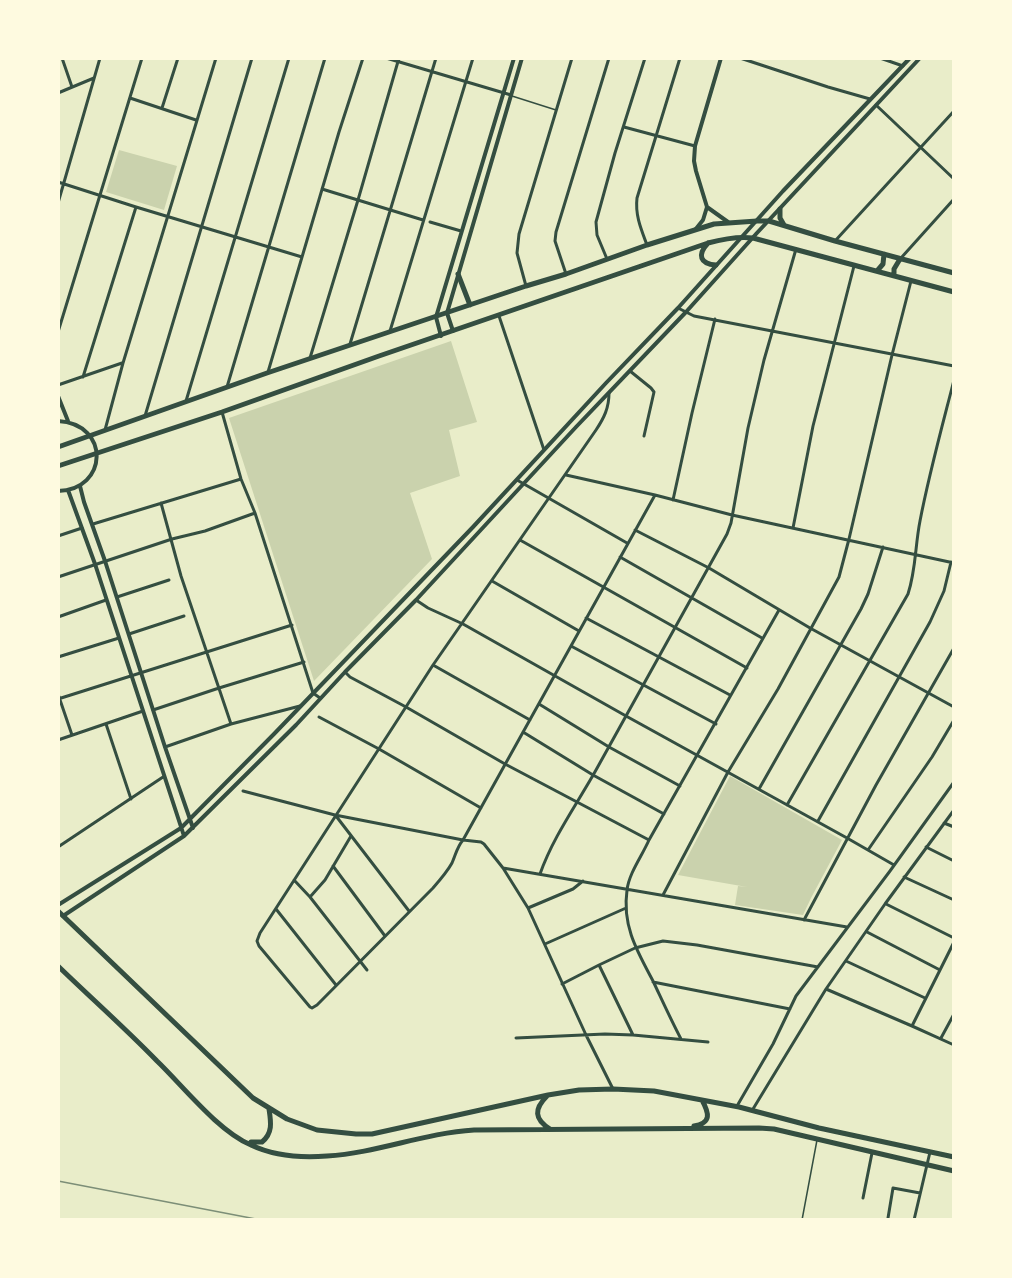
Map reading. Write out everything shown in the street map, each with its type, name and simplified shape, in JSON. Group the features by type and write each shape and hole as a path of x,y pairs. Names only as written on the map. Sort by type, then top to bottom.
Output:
{"main road":[{"path":"780,209 780,218 785,226"},
{"path":"58,447 267,373 714,224 769,221 954,273"},
{"path":"58,466 727,238 743,236 753,238 954,292"},
{"path":"708,243 702,253 702,260 705,264 716,266"},
{"path":"877,271 883,264 884,254"},
{"path":"894,276 895,266 900,259"},
{"path":"458,274 470,306"},
{"path":"61,914 253,1098 287,1119 317,1130 341,1134 372,1134 548,1095 579,1090 613,1089 654,1091 749,1109 819,1128 954,1157"},
{"path":"58,966 226,1130 251,1145 272,1152 297,1156 354,1153 459,1131 759,1128 774,1129 954,1171"},
{"path":"548,1095 542,1100 538,1113 543,1124 551,1129"},
{"path":"684,1128 706,1121 707,1109 702,1100"},
{"path":"240,1139 262,1143 266,1139 271,1126 269,1109"}],"street":[{"path":"62,58 72,87"},
{"path":"58,203 98,58"},
{"path":"58,332 142,58"},
{"path":"162,108 178,58"},
{"path":"105,431 123,363 216,58"},
{"path":"146,416 252,58"},
{"path":"185,403 289,58"},
{"path":"227,388 325,58"},
{"path":"267,373 363,58"},
{"path":"386,58 511,95"},
{"path":"350,346 436,58"},
{"path":"389,333 473,58"},
{"path":"441,336 436,317 514,58"},
{"path":"453,332 447,313 522,58"},
{"path":"526,286 517,245 572,58"},
{"path":"566,274 555,241 556,232 609,58"},
{"path":"607,260 597,235 596,222 645,58"},
{"path":"647,245 636,208 680,58"},
{"path":"694,230 703,220 707,207 694,161 695,146 721,58"},
{"path":"740,58 872,100"},
{"path":"880,58 903,66"},
{"path":"58,905 181,828 517,480 678,308 783,191 910,58"},
{"path":"61,914 193,828 416,600 920,58"},
{"path":"309,359 399,60"},
{"path":"58,93 94,78"},
{"path":"130,98 196,120"},
{"path":"876,105 954,179"},
{"path":"835,241 954,111"},
{"path":"624,127 695,146"},
{"path":"58,182 302,257"},
{"path":"322,189 424,220"},
{"path":"900,259 954,199"},
{"path":"83,377 136,207"},
{"path":"707,207 728,222"},
{"path":"430,222 461,231"},
{"path":"540,874 561,829 594,775 727,534 731,524 748,428 764,360 796,249"},
{"path":"793,528 813,426 855,265"},
{"path":"663,895 728,772 757,726 838,577 911,281"},
{"path":"678,308 694,316 954,366"},
{"path":"499,316 544,450"},
{"path":"673,500 715,319"},
{"path":"58,385 123,363"},
{"path":"630,370 654,393 644,436"},
{"path":"788,805 908,594 913,579 916,539 923,504 954,380"},
{"path":"609,392 606,414 433,665 260,933 257,941 259,946 310,1007 315,1007 445,874 655,495"},
{"path":"58,396 68,421"},
{"path":"222,412 241,479 255,513 313,693 321,699"},
{"path":"58,421 68,421 81,426 94,442 97,454 93,472 87,480 80,486 58,491"},
{"path":"566,475 732,515 952,562 938,606 817,821"},
{"path":"93,524 241,479"},
{"path":"517,480 628,544"},
{"path":"80,486 193,828"},
{"path":"68,490 95,564 184,836"},
{"path":"161,503 182,576 231,724"},
{"path":"58,577 255,513"},
{"path":"58,536 82,528"},
{"path":"635,530 709,568 810,628 954,706"},
{"path":"520,540 747,668"},
{"path":"759,789 868,594 883,546"},
{"path":"620,557 763,639"},
{"path":"117,597 169,580"},
{"path":"492,581 579,631"},
{"path":"58,617 106,600"},
{"path":"416,600 848,838 894,866"},
{"path":"681,1039 635,948 627,926 627,889 649,840 779,610"},
{"path":"129,634 183,616"},
{"path":"586,618 731,695"},
{"path":"59,699 292,625"},
{"path":"58,657 119,638"},
{"path":"571,646 716,724"},
{"path":"804,920 954,648"},
{"path":"153,710 304,662"},
{"path":"433,665 530,720"},
{"path":"345,672 350,677 505,764 649,840"},
{"path":"58,694 72,735"},
{"path":"538,704 609,747 681,786"},
{"path":"165,747 231,724 300,706"},
{"path":"58,740 143,711"},
{"path":"319,717 481,808"},
{"path":"868,850 932,757 954,720"},
{"path":"106,724 131,799"},
{"path":"523,732 664,814"},
{"path":"58,847 164,777"},
{"path":"738,1107 773,1044 796,996 954,782"},
{"path":"243,791 335,814 484,844 503,868 528,908 613,1089"},
{"path":"749,1109 826,989 954,810"},
{"path":"335,814 409,911"},
{"path":"944,822 954,827"},
{"path":"310,897 321,885 351,836"},
{"path":"926,847 954,861"},
{"path":"333,866 385,936"},
{"path":"503,868 847,927"},
{"path":"904,877 954,900"},
{"path":"294,880 367,970"},
{"path":"528,908 573,889 583,881"},
{"path":"885,904 954,940 912,1026"},
{"path":"545,945 626,908"},
{"path":"276,909 336,985"},
{"path":"866,932 940,970"},
{"path":"562,984 635,948 655,942 674,942 818,967"},
{"path":"846,961 925,998"},
{"path":"599,965 633,1035"},
{"path":"653,982 790,1009"},
{"path":"826,989 954,1045"},
{"path":"941,1038 954,1014"},
{"path":"516,1038 633,1035 708,1042"},
{"path":"863,1198 872,1151"},
{"path":"914,1220 930,1152"},
{"path":"888,1218 893,1188 920,1193"}],"lane":[{"path":"511,95 557,110"},
{"path":"802,1220 817,1139"}],"green space":[{"path":"119,150 177,166 164,210 106,192"},
{"path":"451,341 477,422 449,430 460,476 410,493 432,559 314,681 229,418"},
{"path":"730,776 842,840 803,915 735,905 738,886 747,887 678,875"}],"railway":[{"path":"58,1181 261,1220"}]}
